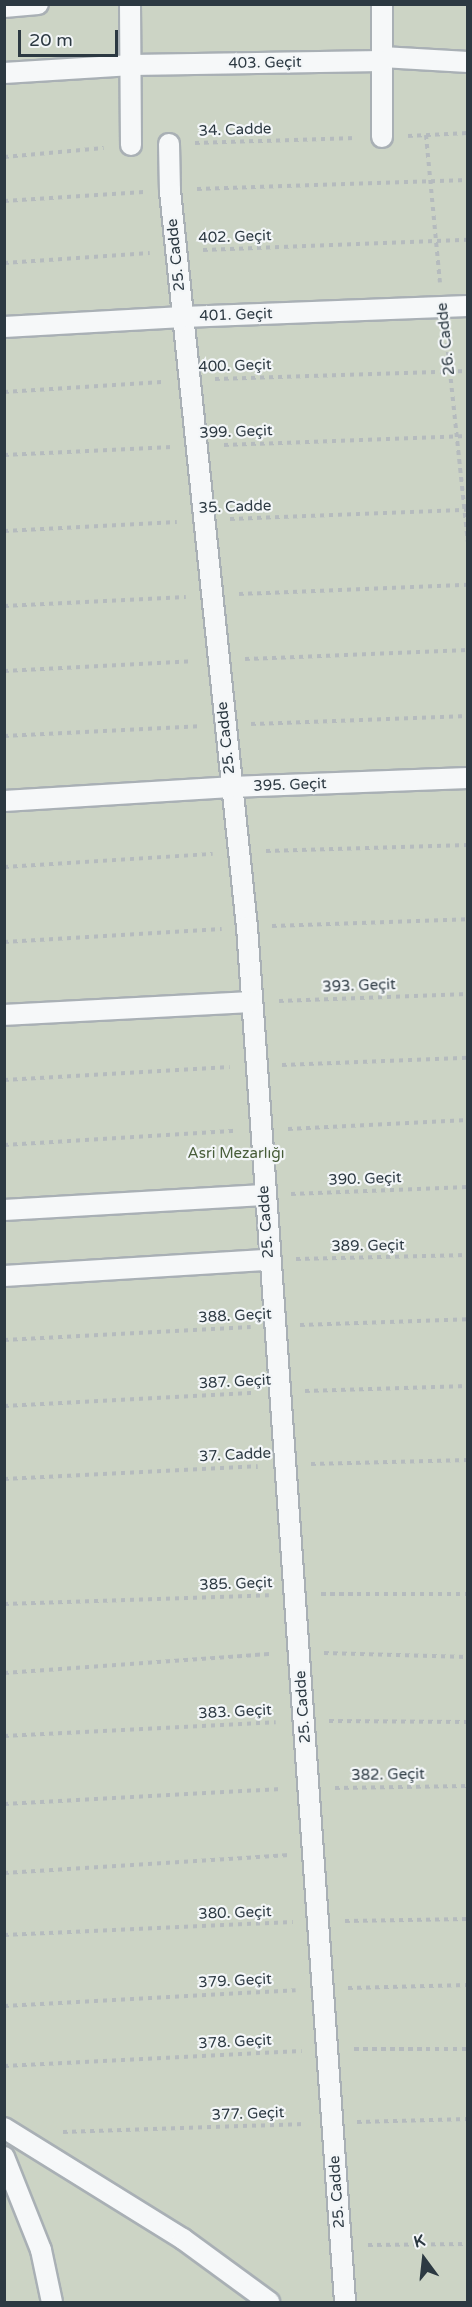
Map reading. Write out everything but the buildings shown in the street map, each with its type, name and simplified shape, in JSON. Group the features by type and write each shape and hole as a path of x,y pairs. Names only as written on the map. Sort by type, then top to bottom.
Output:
{"lane":[{"path":"4,7 38,4"},
{"path":"130,4 131,145"},
{"path":"382,4 382,137"},
{"name":"403. Geçit","path":"4,73 132,65 382,59 468,62"},
{"name":"25. Cadde","path":"169,144 170,190 195,446 246,927 345,2302"},
{"name":"401. Geçit","path":"4,327 183,317 468,306"},
{"name":"395. Geçit","path":"4,801 231,787 468,778"},
{"path":"4,1015 251,1002"},
{"path":"4,1210 264,1195"},
{"path":"4,1276 269,1260"},
{"path":"4,2128 183,2239 269,2302"},
{"path":"4,2157 41,2250 52,2302"}],"path":[{"name":"34. Cadde","path":"169,144 468,134"},
{"name":"26. Cadde","path":"426,135 468,542"},
{"path":"4,157 131,145"},
{"path":"4,201 170,190 468,180"},
{"name":"402. Geçit","path":"4,263 176,251 468,240"},
{"name":"400. Geçit","path":"4,392 189,380 468,371"},
{"name":"399. Geçit","path":"4,455 468,436"},
{"name":"35. Cadde","path":"4,531 203,520 466,510"},
{"name":"393. Geçit","path":"251,1002 468,994"},
{"name":"390. Geçit","path":"264,1195 468,1187"},
{"name":"389. Geçit","path":"269,1260 468,1256"},
{"name":"388. Geçit","path":"4,1340 273,1325 468,1319"},
{"name":"387. Geçit","path":"4,1406 278,1392 468,1386"},
{"name":"37. Cadde","path":"4,1479 283,1464 468,1460"},
{"name":"385. Geçit","path":"4,1604 295,1594 468,1594"},
{"path":"4,1673 299,1652 468,1658"},
{"name":"383. Geçit","path":"4,1736 304,1721 468,1722"},
{"name":"382. Geçit","path":"4,1804 309,1788 468,1786"},
{"path":"4,1873 313,1854"},
{"name":"380. Geçit","path":"4,1935 318,1921 468,1919"},
{"name":"379. Geçit","path":"4,2006 323,1988 468,1984"},
{"name":"378. Geçit","path":"4,2066 327,2049 468,2049"},
{"name":"377. Geçit","path":"33,2145 51,2133 468,2119"},
{"path":"340,2245 468,2244"}],"green space":[{"name":"Asri Mezarlığı","path":"5,5 467,5 467,2302 5,2302"}]}
